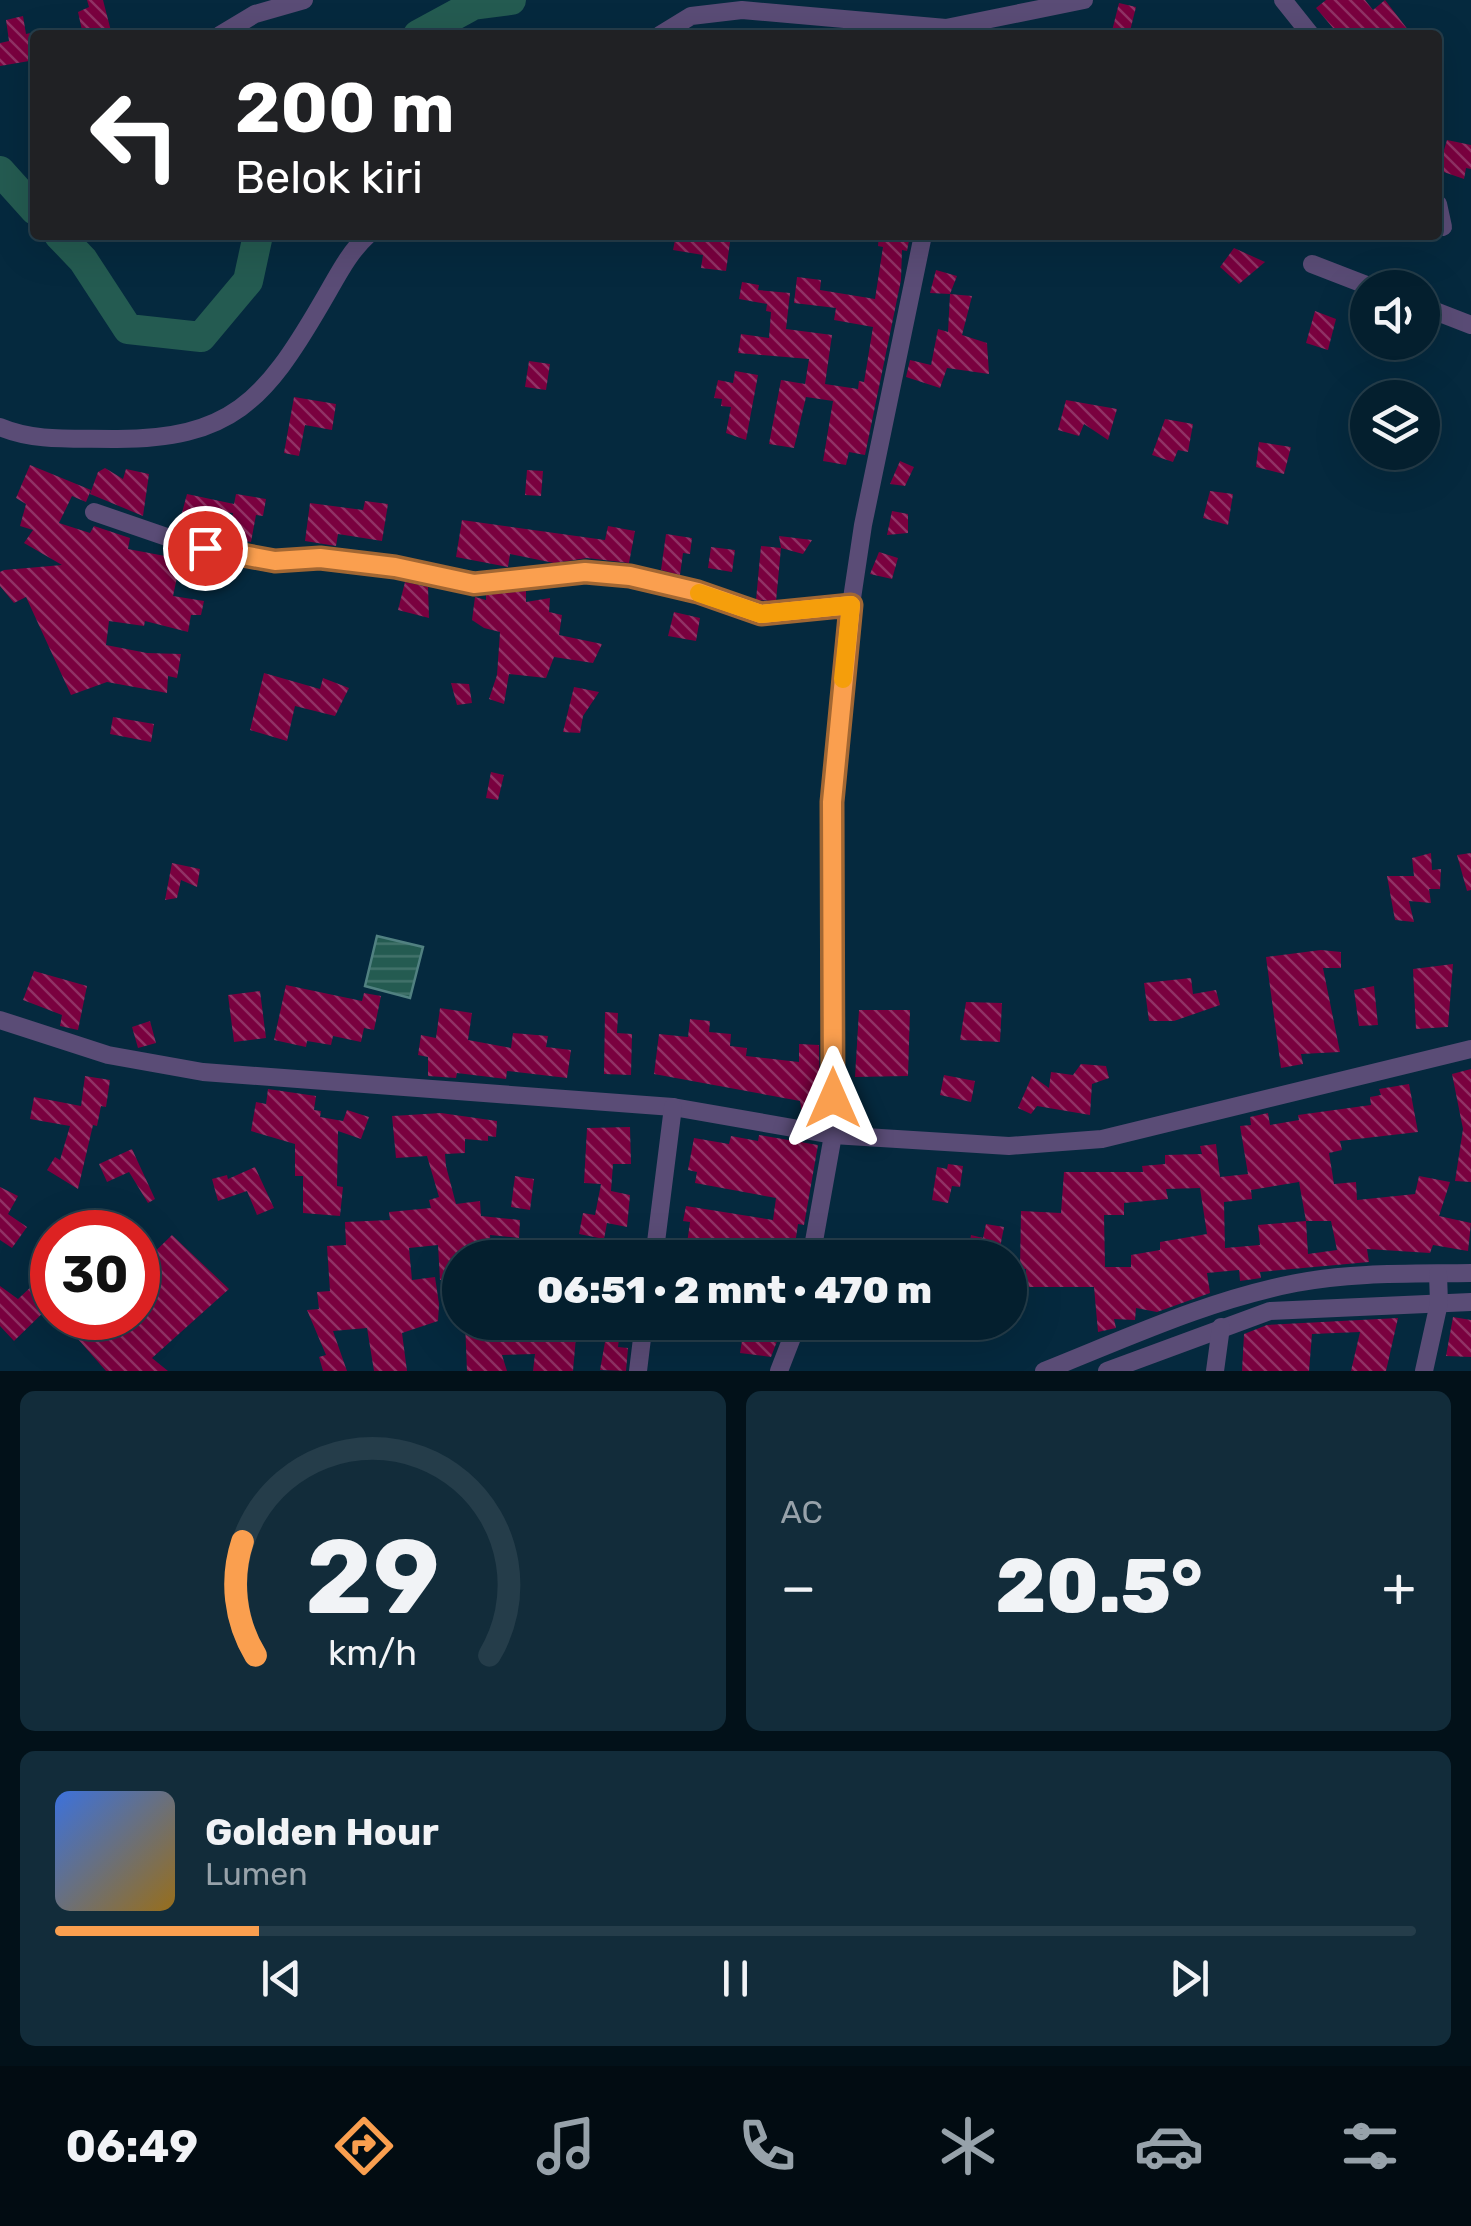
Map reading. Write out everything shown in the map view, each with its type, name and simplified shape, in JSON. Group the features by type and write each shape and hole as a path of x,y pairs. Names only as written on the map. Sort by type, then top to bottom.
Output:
{"street":[{"path":"228,30 255,14 304,0"},
{"path":"955,30 1084,0"},
{"path":"1283,0 1307,30"},
{"path":"668,30 691,16 722,10 926,30"},
{"path":"1442,222 1443,227"},
{"path":"0,428 44,438 134,439 164,437 220,421 266,389 287,363 349,258 364,240"},
{"path":"815,1240 833,1135 832,802 851,605 863,524 922,240"},
{"path":"1312,264 1350,279"},
{"path":"1440,313 1471,324"},
{"path":"94,512 190,545 275,561 320,558 395,567 474,584 585,572 630,576 698,592 761,614 851,605"},
{"path":"0,1020 108,1055 203,1072 673,1106 833,1135 1008,1146 1102,1139 1471,1049"},
{"path":"656,1240 673,1106"},
{"path":"1107,1371 1221,1327 1246,1307 1290,1307 1361,1291 1438,1287 1471,1273"},
{"path":"1044,1371 1085,1363 1246,1307 1300,1282 1361,1291 1438,1287 1471,1302"},
{"path":"1424,1371 1438,1287"},
{"path":"1214,1371 1221,1327"},
{"path":"638,1371 642,1340"},
{"path":"779,1371 791,1340"}],"shaded area":[{"path":"377,936 423,947 410,998 365,986"}],"building":[{"path":"87,0 103,0 111,30 82,30 78,12 89,7"},
{"path":"1326,0 1365,0 1373,10 1385,0 1408,30 1335,30 1316,8"},
{"path":"1119,3 1136,7 1130,30 1112,30"},
{"path":"23,16 26,34 30,33 30,61 0,66 0,43 9,41 6,20"},
{"path":"1447,140 1471,145 1471,169 1466,168 1464,179 1442,171"},
{"path":"675,240 730,240 726,271 701,268 703,255 673,250"},
{"path":"879,240 909,240 907,251 902,250 901,280 865,455 849,452 846,465 823,461 833,401 806,397 794,448 769,444 781,380 805,384 809,359 738,353 741,334 769,338 771,312 766,311 767,304 739,299 742,282 759,285 758,290 790,293 786,329 832,335 825,384 858,389 859,381 864,382 873,327 834,320 836,308 794,303 797,277 821,280 820,290 875,299 883,247 878,246"},
{"path":"1234,248 1265,262 1239,284 1220,267"},
{"path":"936,270 957,276 950,294 930,293"},
{"path":"950,294 972,296 962,335 987,343 989,374 947,368 940,388 906,377 910,360 931,365 938,329 948,332"},
{"path":"1315,311 1336,319 1328,350 1306,343"},
{"path":"529,361 550,364 546,390 525,387"},
{"path":"735,371 758,375 746,440 726,433 731,407 721,406 722,399 714,398 718,380 733,383"},
{"path":"294,397 336,404 332,430 305,425 299,456 284,453"},
{"path":"1066,400 1117,409 1108,440 1084,424 1079,436 1058,430"},
{"path":"1165,419 1193,424 1188,452 1178,450 1173,462 1152,455"},
{"path":"1259,442 1291,447 1284,474 1256,467"},
{"path":"900,461 914,467 905,486 890,484"},
{"path":"30,465 91,490 86,502 72,496 59,523 90,533 94,526 130,538 128,549 181,559 173,596 204,601 201,615 191,615 188,632 145,621 144,626 109,621 106,645 147,653 181,654 177,678 168,676 167,693 107,682 71,695 26,597 14,603 0,586 0,572 4,570 62,565 24,543 33,530 20,526 26,504 16,498"},
{"path":"105,468 123,479 126,469 149,474 143,516 90,494 98,472"},
{"path":"527,470 543,471 541,496 525,495"},
{"path":"1210,491 1233,494 1228,525 1203,518"},
{"path":"187,494 234,504 236,494 266,499 263,516 256,515 251,542 229,538 233,513 204,511 199,534 178,528"},
{"path":"365,501 388,504 382,541 338,534 336,546 305,541 310,503 363,510"},
{"path":"892,511 908,514 908,533 887,535"},
{"path":"462,520 605,540 608,526 635,531 629,563 587,558 554,563 510,554 508,567 456,557"},
{"path":"666,534 692,538 690,554 683,553 680,575 661,570"},
{"path":"779,536 812,540 803,554 781,548"},
{"path":"761,546 781,548 776,601 756,600"},
{"path":"711,547 735,550 732,572 708,568"},
{"path":"879,552 898,558 892,579 870,574"},
{"path":"405,582 428,587 429,618 398,610"},
{"path":"526,591 526,602 550,598 549,612 562,615 559,635 602,644 593,663 554,657 546,678 509,674 504,704 489,699 497,675 500,632 472,620 475,597 486,600 486,595"},
{"path":"674,612 700,618 696,641 668,636"},
{"path":"264,673 320,689 323,678 349,688 335,716 295,706 287,741 250,730"},
{"path":"451,683 469,684 472,703 457,705"},
{"path":"574,687 599,692 583,716 580,733 563,732"},
{"path":"113,717 154,724 151,742 110,734"},
{"path":"491,772 504,775 498,800 486,798"},
{"path":"1431,853 1432,870 1441,869 1440,889 1429,889 1431,903 1409,901 1414,922 1395,920 1387,876 1414,876 1412,858"},
{"path":"1471,853 1471,890 1467,891 1457,855"},
{"path":"172,863 200,869 197,887 181,880 177,898 165,900"},
{"path":"1321,950 1341,952 1341,968 1323,968 1340,1052 1301,1054 1303,1064 1281,1068 1266,957"},
{"path":"1453,964 1448,1027 1416,1029 1413,969"},
{"path":"34,971 87,986 78,1030 60,1026 62,1015 23,1000"},
{"path":"1191,978 1193,994 1216,990 1220,1005 1174,1021 1149,1021 1144,983"},
{"path":"286,985 362,1001 364,993 381,996 374,1030 364,1028 361,1042 333,1036 331,1045 307,1041 306,1047 274,1040"},
{"path":"1374,986 1378,1025 1359,1026 1354,990"},
{"path":"260,991 266,1038 234,1042 228,995"},
{"path":"966,1002 1002,1003 1000,1042 960,1040"},
{"path":"440,1008 472,1013 468,1040 511,1048 513,1033 548,1036 546,1047 571,1050 567,1078 507,1071 506,1079 457,1073 456,1078 428,1076 428,1057 418,1055 421,1035 436,1038"},
{"path":"859,1010 910,1010 908,1076 855,1077"},
{"path":"605,1012 618,1013 617,1033 632,1034 631,1075 604,1074"},
{"path":"690,1019 710,1021 709,1032 731,1034 730,1046 747,1048 746,1056 799,1062 799,1044 819,1045 820,1115 802,1115 800,1101 654,1074 659,1034 688,1037"},
{"path":"150,1021 156,1043 138,1048 132,1027"},
{"path":"1081,1064 1106,1066 1109,1078 1092,1084 1090,1115 1037,1106 1031,1114 1018,1108 1032,1076 1049,1088 1051,1072 1073,1075"},
{"path":"1471,1069 1471,1182 1455,1181 1463,1129 1452,1074"},
{"path":"944,1075 975,1081 971,1102 940,1095"},
{"path":"85,1076 110,1080 106,1107 101,1106 97,1126 93,1125 78,1189 47,1170 55,1157 60,1160 70,1126 30,1119 34,1097 81,1106"},
{"path":"1409,1084 1418,1132 1340,1141 1342,1150 1329,1153 1334,1184 1356,1182 1357,1200 1415,1194 1419,1176 1450,1182 1439,1216 1471,1223 1468,1251 1433,1245 1430,1253 1367,1249 1369,1262 1260,1272 1261,1278 1240,1281 1239,1270 1207,1273 1210,1293 1157,1312 1136,1308 1135,1320 1114,1319 1116,1328 1098,1332 1094,1287 1027,1287 1027,1240 1020,1240 1021,1211 1061,1213 1064,1172 1143,1172 1142,1166 1165,1164 1165,1155 1202,1154 1200,1146 1216,1144 1220,1177 1248,1174 1240,1126 1251,1125 1250,1117 1268,1113 1270,1125 1299,1120 1298,1115 1371,1105 1370,1097 1381,1095 1379,1089","holes":["1299,1182 1306,1221 1258,1225 1260,1245 1225,1248 1224,1202 1252,1199 1251,1190","1200,1188 1207,1234 1160,1242 1160,1250 1131,1255 1131,1267 1105,1267 1104,1215 1124,1215 1124,1203 1168,1199 1166,1189","1306,1221 1331,1221 1337,1250 1308,1254"]},
{"path":"268,1089 316,1096 314,1110 321,1111 320,1117 343,1121 347,1110 369,1117 361,1139 338,1131 337,1186 343,1187 340,1216 303,1213 303,1176 295,1176 295,1144 251,1131 256,1102 266,1104"},
{"path":"441,1113 497,1121 496,1137 488,1136 488,1141 465,1139 465,1153 445,1154 446,1166 456,1204 480,1201 481,1216 520,1220 519,1238 490,1235 490,1240 442,1240 442,1280 438,1245 409,1248 412,1280 435,1277 439,1304 438,1321 402,1333 407,1371 374,1371 367,1328 333,1331 347,1371 323,1371 319,1357 326,1355 307,1310 319,1309 317,1292 330,1291 327,1246 346,1245 345,1222 390,1220 389,1212 431,1208 429,1200 439,1197 427,1156 396,1158 392,1116"},
{"path":"630,1127 631,1164 613,1164 611,1191 630,1195 627,1227 607,1223 604,1239 579,1234 583,1213 595,1215 601,1184 584,1183 587,1128"},
{"path":"759,1135 818,1145 804,1225 798,1224 796,1240 688,1240 690,1222 683,1221 686,1206 773,1220 776,1198 695,1183 697,1172 688,1170 694,1138 729,1144 731,1136 758,1141"},
{"path":"132,1149 155,1199 148,1203 129,1172 107,1182 99,1164"},
{"path":"948,1164 963,1166 960,1187 952,1186 948,1203 932,1200 937,1167 947,1169"},
{"path":"255,1167 274,1208 257,1215 247,1191 218,1201 212,1179 227,1175 228,1179"},
{"path":"515,1176 534,1179 530,1210 511,1207"},
{"path":"0,1187 18,1196 8,1214 27,1227 12,1248 0,1240"},
{"path":"986,1224 1004,1227 1001,1240 970,1240 971,1235 983,1238"},
{"path":"172,1235 229,1289 152,1358 168,1371 106,1371 79,1340 160,1340 160,1247"},
{"path":"0,1286 18,1299 30,1288 30,1325 14,1341 0,1326"},
{"path":"1453,1317 1471,1320 1471,1357 1446,1356"},
{"path":"1398,1318 1386,1371 1351,1371 1360,1332 1312,1334 1309,1371 1242,1371 1244,1334 1267,1325"},
{"path":"466,1340 576,1340 573,1371 533,1371 535,1354 502,1355 507,1371 467,1371"},
{"path":"590,1340 619,1340 618,1347 628,1348 626,1371 600,1370 605,1342"},
{"path":"742,1340 777,1340 771,1357 740,1353"}],"waterway":[{"path":"427,30 473,5 511,0"},
{"path":"0,171 30,204"},
{"path":"64,240 83,260 128,329 201,337 248,281 257,240"}],"slow traffic":[{"path":"699,593 752,613 770,615 851,605 843,679"}],"route":[{"path":"205,548 275,561 320,558 395,567 474,584 585,572 630,576 770,615 851,605 832,802 833,1098"}]}
